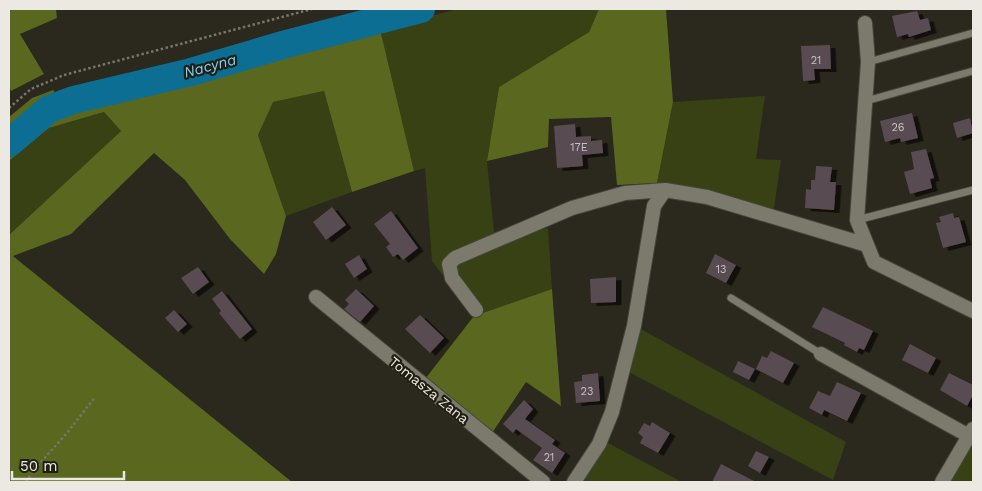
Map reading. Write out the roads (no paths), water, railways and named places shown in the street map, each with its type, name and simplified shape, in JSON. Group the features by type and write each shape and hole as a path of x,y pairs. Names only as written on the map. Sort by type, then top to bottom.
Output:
{"street":[{"path":"865,22 868,62 857,220 874,262 973,311"},
{"path":"476,310 452,278 449,264 455,258 572,208 625,193 665,190 707,197 867,245"},
{"path":"574,482 599,444 612,412 634,326 654,206 665,190"},
{"name":"Tomasza Zana","path":"316,297 543,482"},
{"path":"821,354 971,432 942,482"}],"lane":[{"path":"868,62 973,33"},
{"path":"866,101 973,71"},
{"path":"857,220 973,190"},
{"path":"732,298 821,354"}],"waterway":[{"name":"Nacyna","path":"9,143 49,109 73,100 191,72 286,44 421,9"}]}
